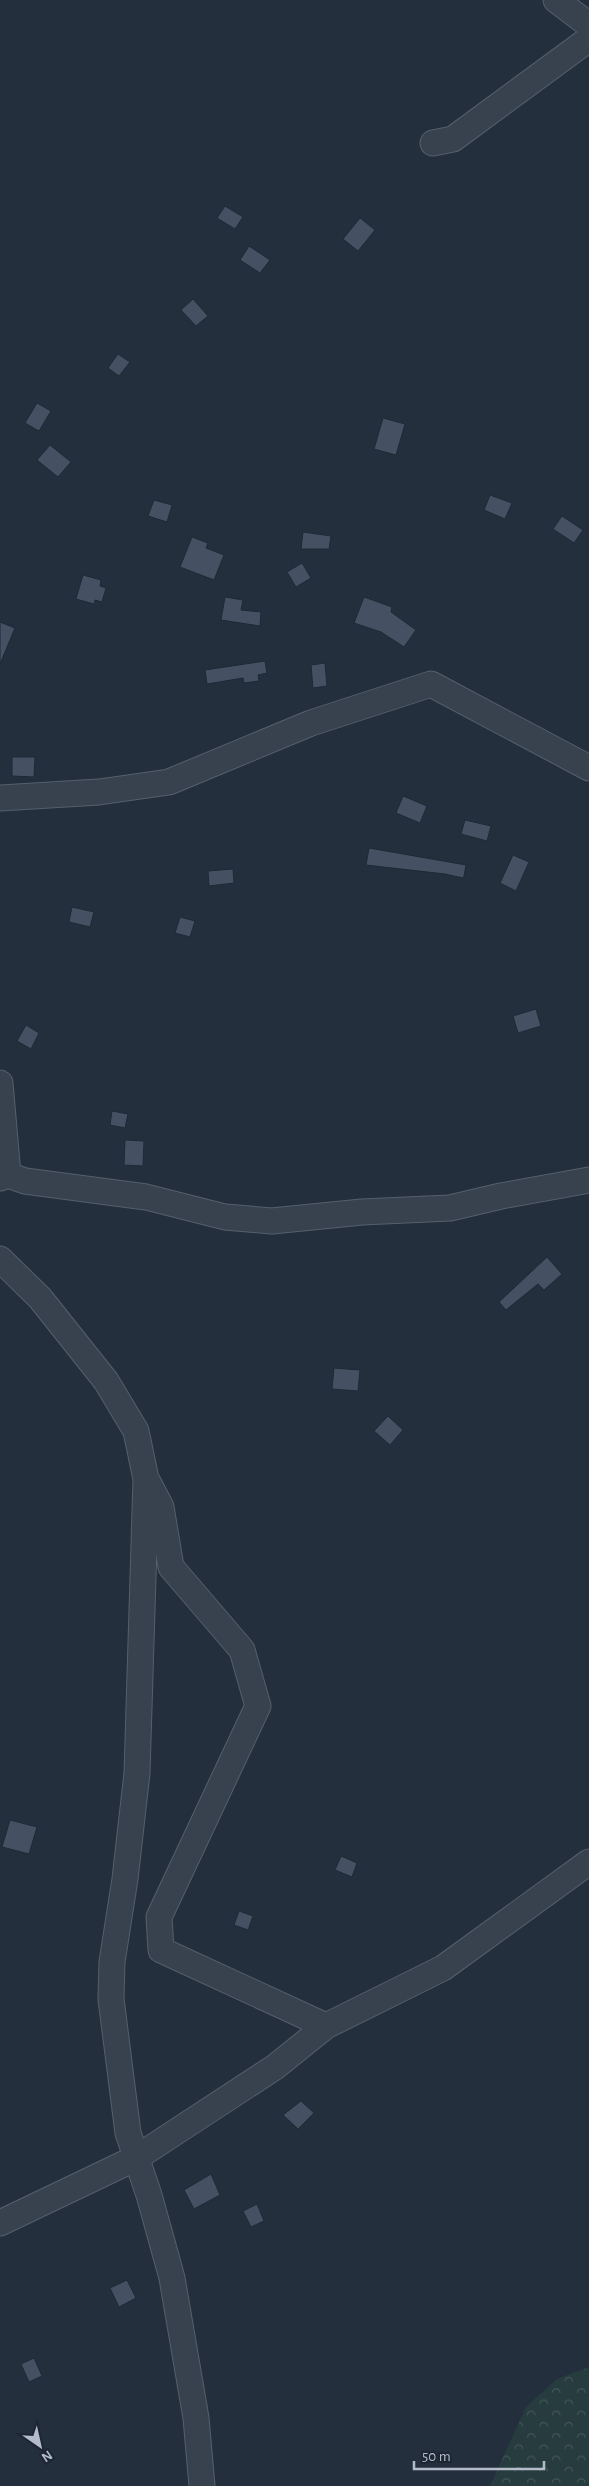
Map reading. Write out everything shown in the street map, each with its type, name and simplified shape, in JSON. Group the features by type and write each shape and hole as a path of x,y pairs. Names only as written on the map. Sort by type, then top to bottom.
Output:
{"street":[{"path":"556,0 589,26"},
{"path":"432,143 453,139 589,39"},
{"path":"0,798 99,792 169,782 311,723 431,684 589,768"},
{"path":"0,1083 4,1177 146,1197 225,1217 272,1221 362,1212 450,1208 500,1196 589,1180"},
{"path":"0,1260 40,1298 106,1381 136,1431 146,1479 137,1773 126,1879 112,1962 111,1999 128,2133 149,2195 172,2278 196,2418 202,2486"},
{"path":"146,1479 161,1508 171,1567 242,1650 258,1706 160,1917 161,1950 326,2026"},
{"path":"0,2223 136,2158 275,2067 326,2026 443,1968 589,1862"}],"green space":[{"path":"589,2367 589,2486 490,2486 526,2407 557,2379"}],"building":[{"path":"225,206 243,217 235,229 217,218"},
{"path":"360,218 375,230 358,251 343,239"},
{"path":"249,246 270,260 260,273 240,260"},
{"path":"193,299 208,316 196,326 181,310"},
{"path":"118,354 130,362 119,376 108,368"},
{"path":"37,403 51,411 39,431 25,423"},
{"path":"383,418 405,424 396,455 374,449"},
{"path":"50,445 71,462 58,477 37,460"},
{"path":"490,495 512,503 505,519 484,510"},
{"path":"154,500 172,505 167,522 148,516"},
{"path":"562,516 583,530 574,543 553,529"},
{"path":"303,532 331,536 329,549 301,549"},
{"path":"192,537 208,543 206,548 224,555 214,580 180,567"},
{"path":"302,563 311,578 296,587 287,572"},
{"path":"83,575 101,580 100,586 106,588 102,602 95,600 94,604 76,599"},
{"path":"225,597 243,600 241,610 261,612 260,626 221,620"},
{"path":"364,597 392,607 391,612 416,630 404,647 381,632 354,623"},
{"path":"0,622 15,628 0,664"},
{"path":"265,661 267,673 258,675 259,681 244,683 243,678 207,684 205,670"},
{"path":"325,663 327,686 313,688 311,665"},
{"path":"12,757 35,757 34,777 12,776"},
{"path":"403,796 427,806 420,823 396,813"},
{"path":"465,820 491,826 487,841 461,834"},
{"path":"369,848 466,865 464,876 463,878 445,874 366,865"},
{"path":"513,855 529,862 516,891 500,883"},
{"path":"233,869 234,883 209,886 208,871"},
{"path":"72,907 94,912 90,927 69,922"},
{"path":"180,917 195,921 190,937 175,933"},
{"path":"536,1009 541,1026 518,1033 513,1016"},
{"path":"26,1025 39,1033 31,1049 17,1041"},
{"path":"112,1111 128,1114 125,1128 110,1125"},
{"path":"125,1140 144,1141 143,1166 124,1165"},
{"path":"547,1257 562,1274 544,1290 538,1284 506,1310 499,1302"},
{"path":"334,1368 360,1370 358,1391 332,1389"},
{"path":"388,1416 403,1430 390,1445 374,1431"},
{"path":"10,1820 37,1827 29,1854 2,1847"},
{"path":"341,1856 357,1863 352,1877 335,1870"},
{"path":"239,1911 253,1916 248,1930 234,1925"},
{"path":"301,2101 314,2113 298,2129 283,2115"},
{"path":"211,2174 220,2195 194,2209 184,2190"},
{"path":"257,2204 264,2221 251,2227 243,2211"},
{"path":"127,2280 136,2298 119,2307 110,2288"},
{"path":"34,2358 42,2376 29,2382 21,2364"}]}
